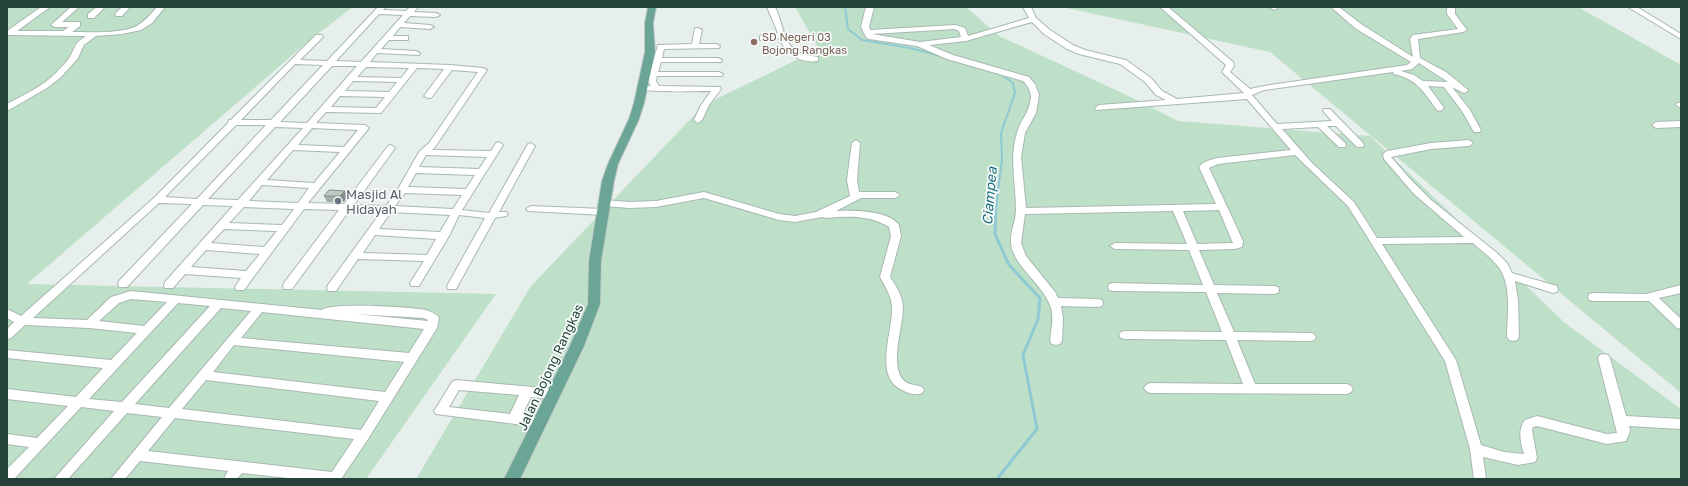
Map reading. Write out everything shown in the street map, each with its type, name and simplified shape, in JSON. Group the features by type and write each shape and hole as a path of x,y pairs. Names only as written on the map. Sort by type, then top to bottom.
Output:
{"main road":[{"name":"Jalan Bojong Rangkas","path":"512,479 584,331 594,304 595,261 608,181 613,164 634,119 642,88 651,48 648,23 652,7"}],"street":[{"path":"9,33 46,7"},
{"path":"66,33 77,24 55,25 75,7"},
{"path":"91,16 101,7"},
{"path":"119,14 126,7"},
{"path":"9,33 94,34 122,32 138,28 149,21 161,7"},
{"path":"771,7 774,10 775,21 785,44 791,52 814,59"},
{"path":"870,7 865,27 867,32 872,37 919,44 950,57 1026,79 1031,84 1035,95 1032,113 1022,133 1017,157 1021,191 1021,211 1016,243 1018,252 1051,295 1054,302 1058,318 1056,341"},
{"path":"1027,7 1033,19 1047,32 1076,50 1113,59 1127,65 1148,80 1159,93 1176,102"},
{"path":"1164,7 1230,64 1226,72 1249,94 1313,168 1348,200 1450,360 1476,449 1480,479"},
{"path":"1335,7 1358,26 1456,84 1464,91"},
{"path":"1417,61 1416,37 1464,30 1452,14 1451,7"},
{"path":"1632,7 1681,37"},
{"path":"123,284 380,10 411,10 436,15"},
{"path":"169,285 350,79 388,38 411,10"},
{"path":"919,44 966,39 1033,19"},
{"path":"398,25 430,27"},
{"path":"867,32 955,27 962,30 966,39"},
{"path":"695,46 698,30"},
{"path":"7,108 44,86 58,75 75,56 78,45 94,34"},
{"path":"763,38 782,35"},
{"path":"7,335 20,321 156,200 232,122 319,37"},
{"path":"388,38 405,38"},
{"path":"657,88 652,81 661,47 716,46"},
{"path":"376,51 416,53"},
{"path":"658,60 718,60"},
{"path":"1099,108 1249,94 1264,88 1404,69 1413,65 1417,61"},
{"path":"293,62 450,67 483,70 432,145 423,152 402,190 332,288"},
{"path":"324,109 378,111 415,66"},
{"path":"428,96 450,67"},
{"path":"1389,70 1410,74 1421,83 1440,108"},
{"path":"654,74 719,74"},
{"path":"350,79 403,80"},
{"path":"1421,83 1446,85 1456,84"},
{"path":"1446,85 1466,110 1477,130"},
{"path":"642,88 717,89 705,105 698,120"},
{"path":"338,93 391,95"},
{"path":"1327,111 1360,145"},
{"path":"1662,116 1677,124 1681,131"},
{"path":"232,122 365,128 316,186 240,287"},
{"path":"1276,127 1338,122"},
{"path":"1320,124 1342,145"},
{"path":"1656,125 1677,124"},
{"path":"1469,143 1431,146 1387,154 1387,157 1416,192 1444,217 1476,240 1502,266 1509,276 1512,287 1513,337"},
{"path":"855,196 852,180 856,144"},
{"path":"415,283 444,236 456,212 499,145"},
{"path":"452,286 531,146"},
{"path":"290,148 347,150"},
{"path":"288,286 391,148"},
{"path":"423,152 493,154"},
{"path":"1115,246 1230,247 1238,245 1238,241 1204,166 1228,160 1298,152"},
{"path":"414,170 482,172"},
{"path":"260,182 316,186"},
{"path":"402,190 469,192"},
{"path":"818,216 844,204 855,196 863,194 895,195"},
{"path":"531,209 604,208 656,204 704,195 779,217 795,219 841,214 865,215 886,220 894,225 896,236 885,277 895,295 898,307 891,364 892,371 895,380 903,387 918,390"},
{"path":"156,200 456,212 491,216 503,214"},
{"path":"1021,211 1223,207"},
{"path":"1177,208 1251,388"},
{"path":"221,226 285,228"},
{"path":"372,232 444,236"},
{"path":"1375,241 1476,240"},
{"path":"204,246 267,251"},
{"path":"355,256 421,257 430,259"},
{"path":"182,270 247,276"},
{"path":"1509,276 1553,289"},
{"path":"1113,287 1274,290"},
{"path":"1593,297 1632,299 1651,297 1681,289"},
{"path":"89,324 109,305 123,297 131,295 176,298 259,308 423,324 427,325 430,329 364,435 334,479 286,475 239,466 138,456"},
{"path":"1651,297 1681,325"},
{"path":"7,478 176,298"},
{"path":"1054,302 1098,303"},
{"path":"60,479 218,303"},
{"path":"117,479 138,456 202,375 259,308"},
{"path":"7,313 20,321 89,324 147,330"},
{"path":"1125,335 1310,338"},
{"path":"232,341 412,358"},
{"path":"7,354 114,365"},
{"path":"1476,449 1516,460 1531,458 1526,435 1526,425 1537,421 1607,439 1622,438 1624,431 1622,421 1604,358"},
{"path":"202,375 387,397"},
{"path":"540,422 440,411 456,385 554,394"},
{"path":"1150,388 1347,389"},
{"path":"514,419 527,392"},
{"path":"7,394 364,435"},
{"path":"1622,421 1681,424"},
{"path":"7,439 40,443"},
{"path":"230,479 239,466"}],"green space":[{"path":"7,7 353,7 311,39 27,284 496,294 366,479 7,479"},
{"path":"795,7 966,7 999,36 1133,98 1178,121 1370,136 1565,323 1681,409 1681,479 416,479 531,286 704,105 819,49"},
{"path":"1062,7 1578,7 1681,65 1681,393 1270,52"}],"building":[{"path":"329,190 345,191 340,196 324,196"}],"waterway":[{"name":"Ciampea","path":"845,7 848,29 862,40 910,48 941,56"},
{"name":"Ciampea","path":"996,207 1002,160 1001,133 1015,93 1013,83 999,73"},
{"name":"Ciampea","path":"996,206 995,234 1009,265 1040,298 1038,319 1023,355 1037,429 997,479"}],"place":[{"name":"SD Negeri 03 Bojong Rangkas","path":"754,42"},
{"name":"Masjid Al Hidayah","path":"338,201"}]}
